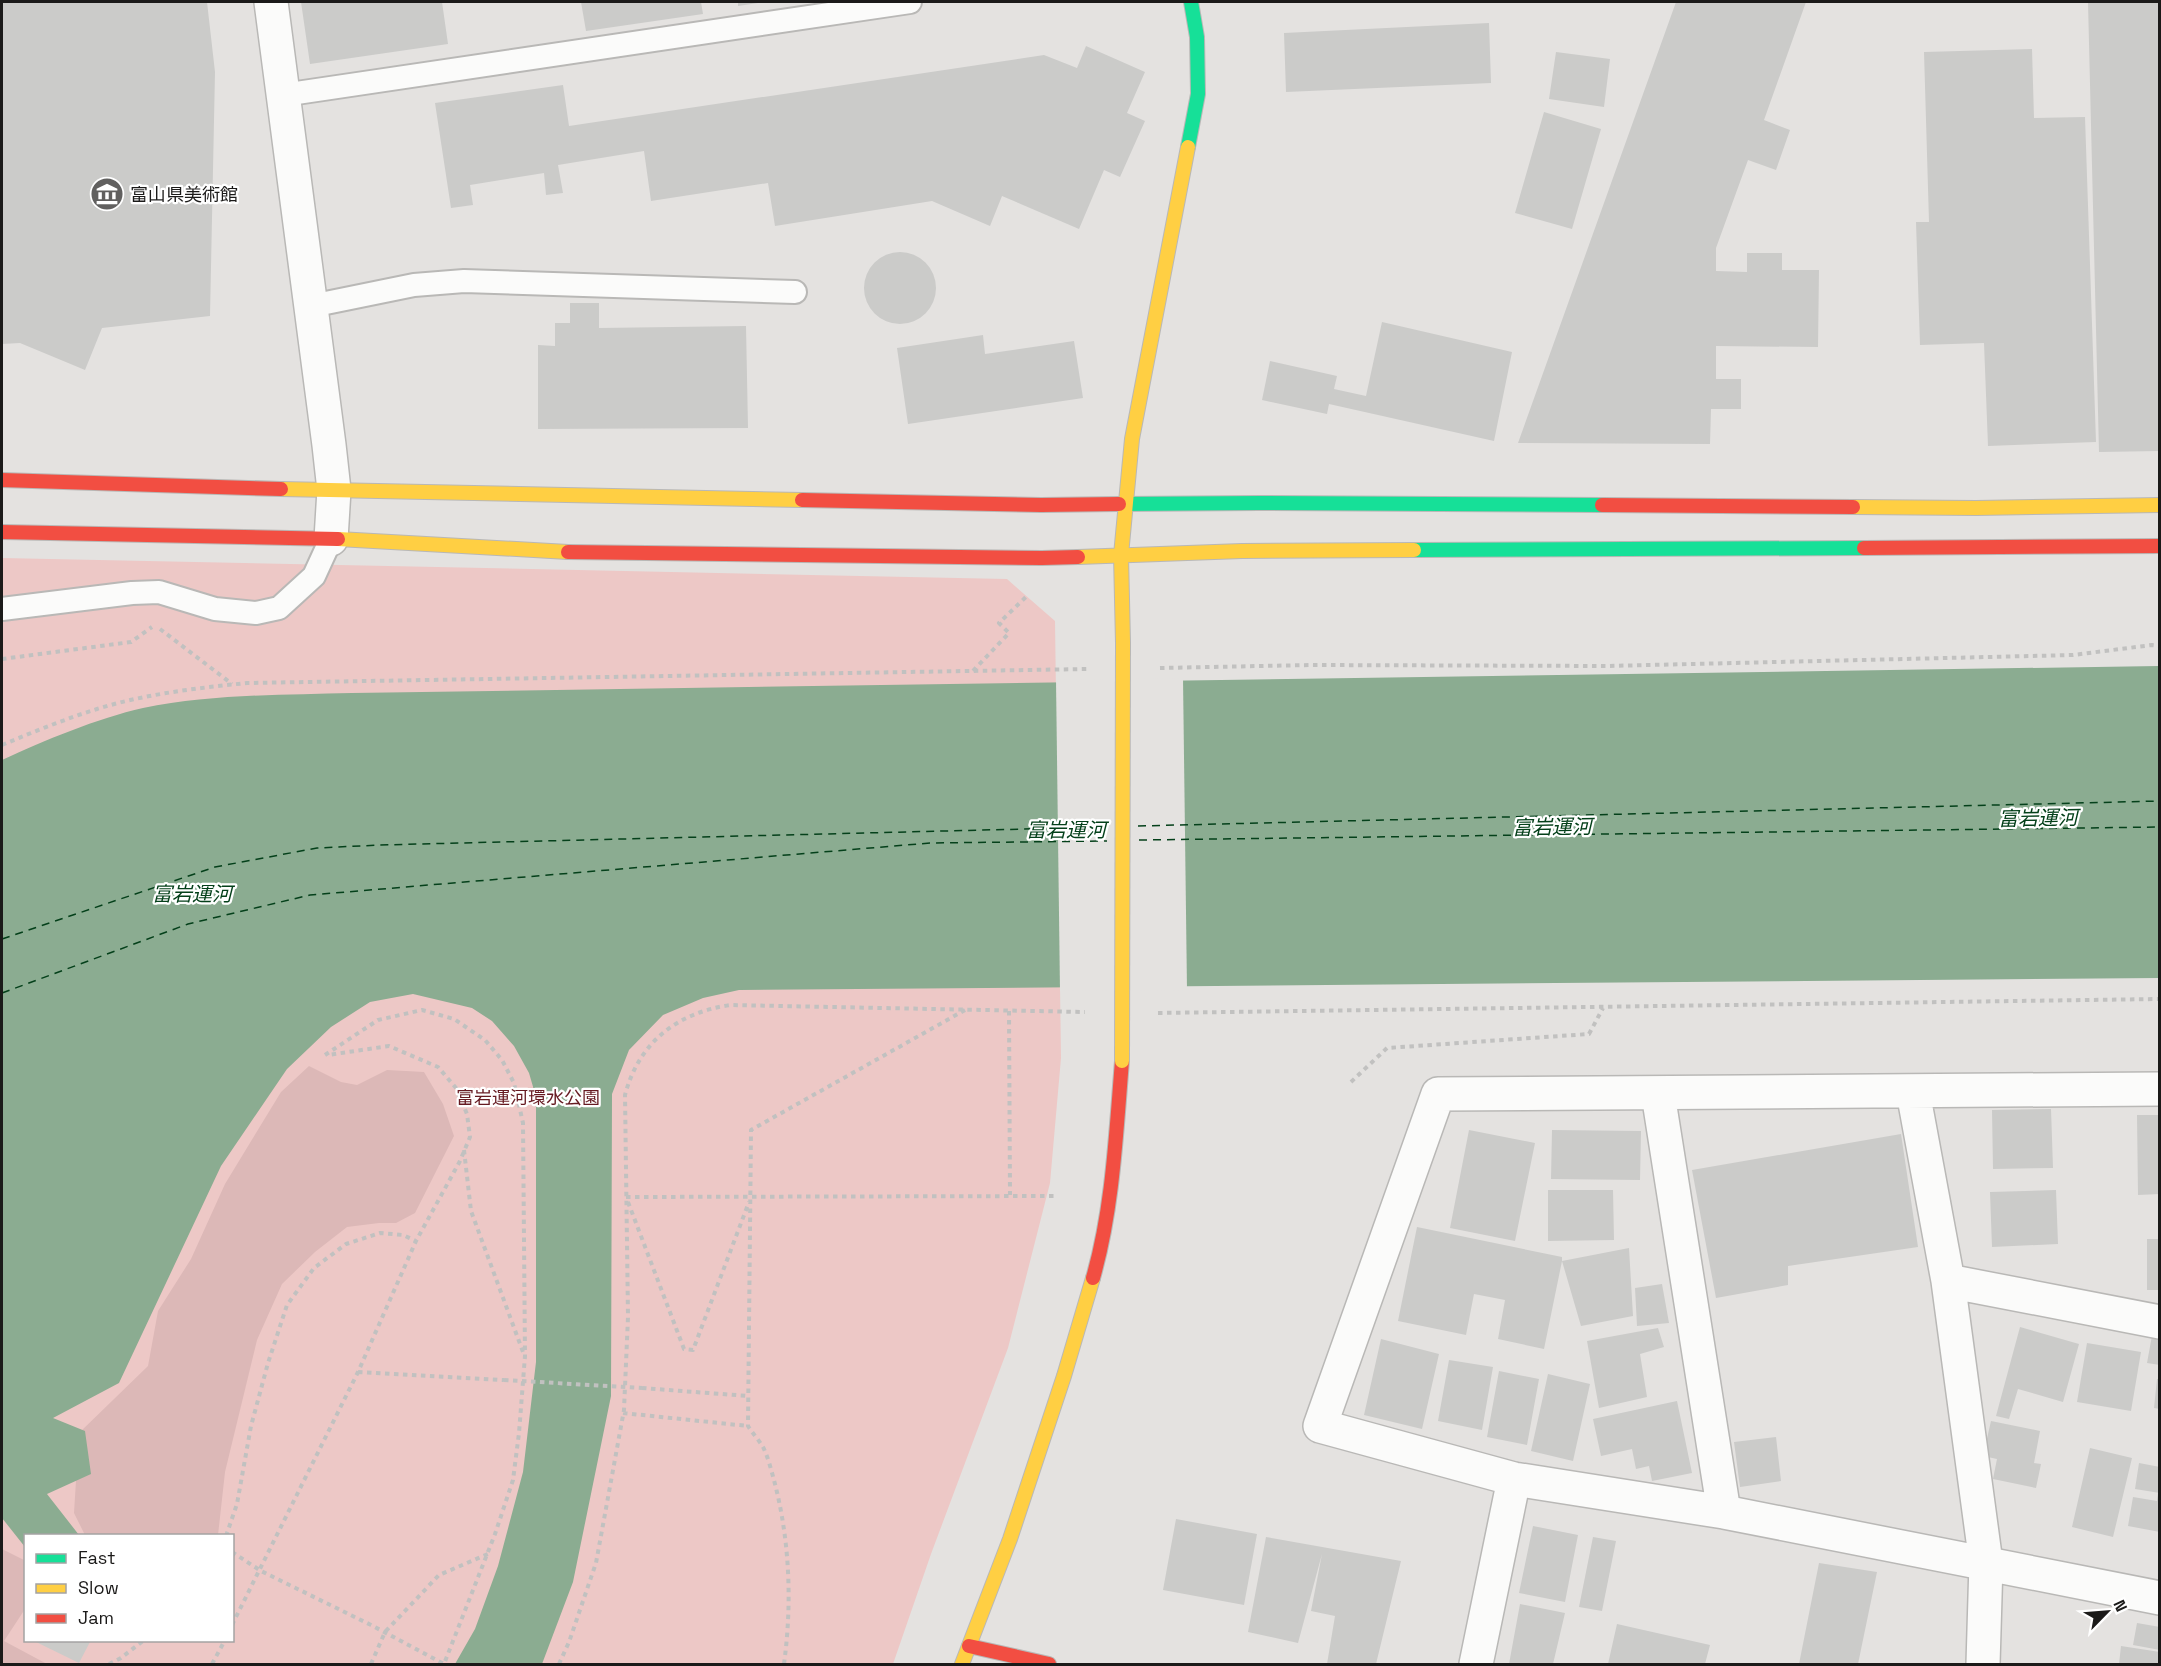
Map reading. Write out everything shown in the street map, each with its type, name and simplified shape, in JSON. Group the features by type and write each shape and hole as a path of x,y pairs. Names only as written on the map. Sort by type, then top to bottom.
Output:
{"street":[{"path":"271,2 334,490 331,539"},
{"path":"962,1665 1017,1517 1064,1376 1099,1256 1111,1184 1122,1061 1123,643 1121,555 1132,439 1198,94 1197,37 1191,2"},
{"path":"2,480 334,490 1041,505 1125,503 1977,508 2160,505"},
{"path":"2,532 331,539 574,552 1042,558 1242,551 2160,546"},
{"path":"2160,1089 1438,1094 1320,1426 1514,1479 1724,1512 2160,1598"},
{"path":"1912,1092 1948,1281 1986,1563 1983,1665"},
{"path":"1658,1094 1724,1512"},
{"path":"1948,1281 2160,1322"},
{"path":"1476,1665 1514,1479"},
{"path":"969,1646 1049,1665"}],"lane":[{"path":"283,94 910,2"},
{"path":"311,306 414,285 464,281 795,292"},
{"path":"2,609 132,593 159,592 215,609 256,613 279,608 314,576 331,539"}],"path":[{"path":"972,672 1009,633 999,623 1030,593"},
{"path":"2,659 131,642 155,625"},
{"path":"1159,668 1311,665 1607,666 2073,655 2152,645 2160,646"},
{"path":"2,745 97,709 135,699 191,689 247,683 1089,669"},
{"path":"1149,1013 2160,999"},
{"path":"559,1665 596,1563 623,1413 628,1317 625,1095 630,1075 640,1058 661,1034 694,1013 730,1005 1090,1012"},
{"path":"1351,1082 1387,1048 1588,1034 1603,1008"},
{"path":"234,1553 261,1571 444,1664 488,1554 513,1480 525,1356 523,1124 514,1083 502,1060 485,1040 454,1019 422,1010 378,1020 325,1055 388,1046 438,1067 456,1088 467,1114 470,1137 460,1161 416,1241 358,1372 261,1571 234,1621"},
{"path":"784,1665 788,1634 788,1563 783,1514 763,1448 748,1426 751,1130 965,1010"},
{"path":"1009,1011 1010,1195"},
{"path":"464,1149 471,1211 525,1356"},
{"path":"626,1197 1054,1196"},
{"path":"626,1197 684,1349 693,1350 750,1198"},
{"path":"227,1534 237,1504 251,1426 287,1305 314,1268 346,1244 380,1233 403,1235 416,1241"},
{"path":"358,1372 748,1396"},
{"path":"623,1413 748,1426"},
{"path":"371,1665 385,1632 439,1575 488,1554"},
{"path":"109,1665 143,1642"},
{"path":"212,1665 224,1642"}],"green space":[{"name":"富岩運河環水公園","path":"2,558 1007,579 1055,621 1061,1058 1050,1183 1008,1348 931,1554 893,1664 2,1664"}],"shaded area":[{"path":"309,1066 341,1082 357,1085 387,1070 424,1072 443,1104 454,1136 415,1213 396,1223 347,1227 315,1252 282,1284 257,1340 225,1472 218,1534 84,1534 74,1513 79,1433 148,1366 158,1311 191,1259 225,1184 281,1092"},
{"path":"2,1549 24,1560 24,1611 4,1641 47,1664 2,1664"}],"water":[{"name":"富岩運河","path":"2159,666 2159,978 739,990 703,998 663,1015 629,1050 612,1094 611,1396 573,1582 542,1664 455,1664 475,1629 498,1566 523,1472 536,1362 536,1097 529,1073 514,1046 492,1021 472,1008 413,994 370,1002 331,1027 287,1069 221,1166 119,1383 53,1418 85,1431 91,1474 47,1494 78,1534 24,1534 24,1546 2,1518 2,760 108,718 169,703 274,695"}],"pier":[{"path":"1183,678 1187,990 1060,991 1056,680"}],"building":[{"name":"富山県美術館","path":"2,2 207,2 215,72 210,316 102,328 85,370 20,343 2,344"},
{"path":"301,2 442,2 448,44 310,64"},
{"path":"581,2 701,2 703,14 586,31"},
{"path":"738,2 758,2 758,3 738,6"},
{"path":"1676,2 1806,2 1764,120 1790,130 1776,170 1748,160 1716,248 1716,271 1747,272 1747,253 1782,253 1782,270 1819,270 1818,347 1716,346 1716,379 1741,379 1741,409 1711,409 1710,444 1518,443"},
{"path":"2088,2 2160,2 2160,451 2099,452"},
{"path":"1489,23 1491,83 1286,92 1284,33"},
{"path":"1086,46 1145,72 1127,113 1145,121 1120,177 1104,170 1079,229 1002,196 990,226 932,201 775,226 768,183 651,201 644,151 558,165 563,193 546,195 544,173 470,185 473,205 451,208 435,103 563,85 569,126 1044,55 1077,68"},
{"path":"2032,49 2034,118 2085,117 2096,442 1988,446 1984,343 1920,345 1916,222 1929,222 1924,52"},
{"path":"1556,52 1610,59 1604,107 1549,99"},
{"path":"1544,112 1601,129 1572,229 1515,213"},
{"path":"900,252 920,258 930,268 936,288 930,308 920,318 900,324 880,318 870,308 864,288 870,268 880,258"},
{"path":"570,303 599,303 599,328 746,326 748,428 538,429 538,345 555,346 555,323 570,323"},
{"path":"1382,322 1512,352 1494,441 1329,404 1327,414 1262,400 1270,361 1337,376 1334,389 1366,396"},
{"path":"983,335 985,354 1074,341 1083,398 908,424 897,348"},
{"path":"2051,1109 2053,1168 1993,1169 1992,1110"},
{"path":"2137,1115 2160,1115 2160,1194 2138,1195"},
{"path":"1469,1130 1535,1143 1515,1241 1450,1228"},
{"path":"1552,1130 1641,1131 1640,1180 1551,1179"},
{"path":"1901,1134 1918,1247 1788,1266 1788,1285 1716,1298 1692,1170"},
{"path":"1548,1190 1613,1190 1614,1240 1548,1241"},
{"path":"2056,1190 2058,1244 1992,1247 1990,1192"},
{"path":"1417,1227 1562,1257 1544,1349 1498,1339 1505,1300 1474,1294 1466,1335 1398,1321"},
{"path":"2147,1239 2160,1239 2160,1290 2147,1290"},
{"path":"1629,1248 1633,1316 1581,1326 1562,1261"},
{"path":"1662,1284 1669,1323 1637,1326 1635,1288"},
{"path":"2020,1327 2079,1344 2063,1402 2018,1389 2009,1419 1996,1416"},
{"path":"1658,1328 1664,1347 1640,1354 1647,1397 1599,1408 1587,1341"},
{"path":"2153,1330 2160,1332 2160,1365 2147,1363"},
{"path":"1381,1339 1439,1354 1422,1429 1364,1415"},
{"path":"2087,1343 2141,1352 2131,1411 2077,1402"},
{"path":"1449,1360 1493,1367 1482,1430 1438,1421"},
{"path":"1499,1371 1539,1379 1527,1445 1487,1437"},
{"path":"1548,1374 1590,1384 1573,1461 1531,1451"},
{"path":"2157,1379 2160,1379 2160,1409 2154,1408"},
{"path":"1677,1401 1692,1473 1652,1481 1649,1466 1636,1469 1632,1449 1601,1456 1593,1419"},
{"path":"1991,1421 2040,1431 2034,1463 2041,1464 2036,1488 1993,1479 1997,1459 1983,1456"},
{"path":"1776,1437 1781,1481 1740,1487 1734,1442"},
{"path":"2090,1448 2132,1458 2113,1537 2072,1527"},
{"path":"2139,1463 2160,1467 2160,1493 2135,1489"},
{"path":"2158,1493 2160,1532 2128,1526 2133,1497 2157,1501"},
{"path":"1176,1519 1257,1534 1244,1605 1163,1590"},
{"path":"1533,1526 1578,1535 1565,1602 1519,1593"},
{"path":"1266,1537 1401,1561 1376,1664 1327,1664 1335,1616 1311,1611 1322,1554 1298,1643 1248,1632"},
{"path":"1593,1537 1616,1541 1602,1611 1579,1607"},
{"path":"1819,1563 1877,1572 1858,1664 1799,1664"},
{"path":"1520,1604 1565,1613 1553,1664 1509,1664"},
{"path":"2137,1623 2160,1627 2160,1650 2133,1645"},
{"path":"1617,1624 1710,1645 1705,1664 1608,1664"},
{"path":"36,1642 90,1642 79,1663"},
{"path":"2121,1646 2160,1652 2160,1664 2119,1664"}],"ferry route":[{"path":"1138,826 2160,801"},
{"path":"2,939 215,867 317,848 1106,827"},
{"path":"1139,840 2160,827"},
{"path":"2,993 188,924 310,895 930,843 1107,841"}],"traffic: fast":[{"path":"1188,147 1198,94 1197,37 1191,2"},
{"path":"1119,504 1602,505"},
{"path":"1414,550 1864,548"}],"traffic: slow":[{"path":"1123,643 1121,555 1132,439 1188,147"},
{"path":"281,489 802,500"},
{"path":"1853,507 1976,508 2160,505"},
{"path":"338,539 568,552"},
{"path":"1078,557 1242,551 1414,550"},
{"path":"1122,1061 1123,643"},
{"path":"962,1664 1010,1539 1064,1376 1093,1278"}],"traffic: jam":[{"path":"2,480 281,489"},
{"path":"802,500 1041,505 1119,504"},
{"path":"1602,505 1853,507"},
{"path":"2,532 338,539"},
{"path":"1864,548 2160,546"},
{"path":"568,552 1078,557"},
{"path":"1093,1278 1109,1198 1122,1061"},
{"path":"969,1646 1049,1664"}],"place":[{"name":"富山県美術館","path":"107,194"}]}
